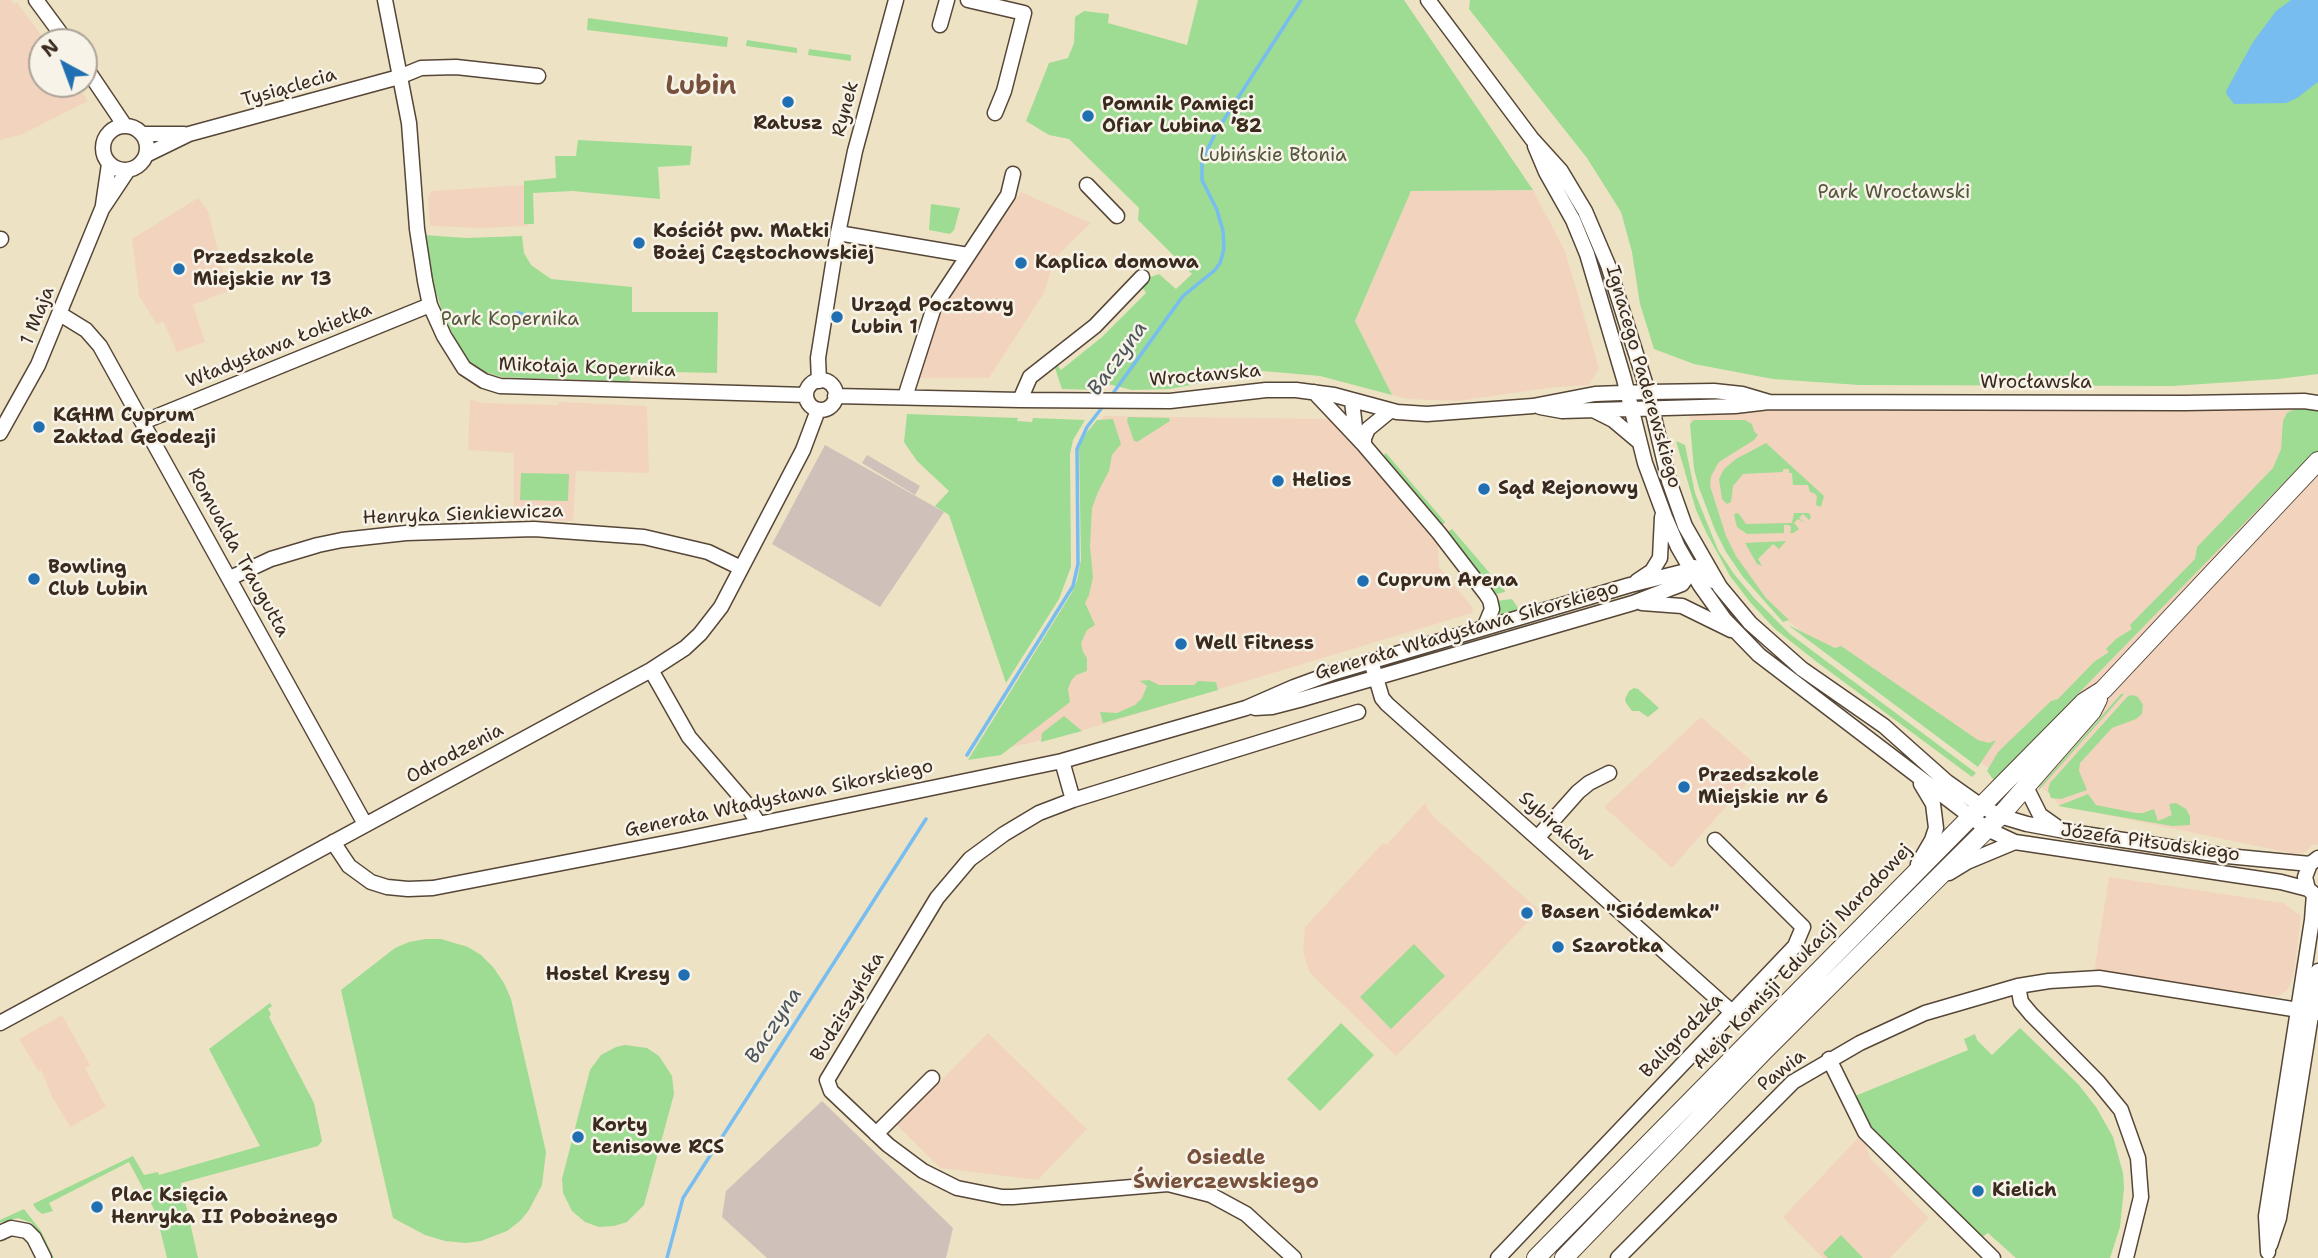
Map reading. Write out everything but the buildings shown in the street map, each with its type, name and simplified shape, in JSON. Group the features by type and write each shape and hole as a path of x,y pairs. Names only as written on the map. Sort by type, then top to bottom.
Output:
{"main road":[{"name":"Aleja Komisji Edukacji Narodowej","path":"1536,1258 2084,702 2103,690 2316,465"},
{"name":"Aleja Komisji Edukacji Narodowej","path":"1564,1258 1764,1051 2000,816 2092,711 2103,690"}],"street":[{"path":"36,0 57,28"},
{"name":"Mikołaja Kopernika","path":"385,0 409,122 417,229 430,305 453,354 464,368 488,383 500,386 806,395"},
{"name":"Rynek","path":"838,233 855,151 896,0"},
{"path":"940,25 947,0"},
{"path":"968,0 1024,13 1004,92 995,113"},
{"name":"Ignacego Paderewskiego","path":"1428,0 1532,139 1561,171 1592,225 1608,265 1647,392 1676,502 1698,551 1716,582 1750,623 1782,653 1884,726 1947,782 1976,811 1987,829"},
{"name":"Tysiąclecia","path":"188,134 399,77 421,68 456,67 538,76"},
{"path":"99,88 125,126"},
{"path":"99,88 109,132 103,145 103,152 109,164 102,209"},
{"path":"109,132 125,126 137,130 142,134 147,147 146,155 139,165 128,170 121,170 109,164"},
{"path":"142,134 188,134"},
{"path":"146,155 188,134"},
{"name":"Ignacego Paderewskiego","path":"1532,139 1587,254 1639,441 1662,510 1692,572 1712,603 1759,655 1913,775 1976,811 2000,816"},
{"path":"102,209 128,170"},
{"path":"905,397 934,307 1007,195 1013,174"},
{"path":"1087,185 1117,216"},
{"name":"1 Maja","path":"0,433 31,379 102,209"},
{"path":"819,381 818,358 838,233 968,256"},
{"path":"1020,400 1030,377 1095,326 1142,277"},
{"name":"Władysława Łokietka","path":"143,422 430,305"},
{"name":"Romualda Traugutta","path":"60,314 96,339 365,824"},
{"path":"819,381 829,383 835,396 832,405 818,410 810,405 806,395 808,387 819,381"},
{"name":"Wrocławska","path":"835,396 1170,401 1278,389 1314,392 1413,414 1533,406 1589,395 1647,392 1723,392 1769,402"},
{"path":"1314,392 1360,441 1490,600 1492,609 1484,628"},
{"name":"Wrocławska","path":"1533,406 1562,411 1735,406 1769,402 2311,402 2318,395"},
{"path":"1352,401 1360,441"},
{"name":"Odrodzenia","path":"0,1023 651,670 685,648 721,607 803,450 818,410"},
{"path":"1590,410 1613,420 1639,441"},
{"path":"1360,441 1368,429 1390,411"},
{"path":"1630,585 1652,571 1660,558 1662,510"},
{"name":"Henryka Sienkiewicza","path":"230,578 271,559 342,540 406,533 534,529 644,537 708,552 741,568"},
{"path":"1698,551 1692,572 1716,582"},
{"name":"Generała Władysława Sikorskiego","path":"333,842 349,866 360,876 387,887 433,888 759,824 1062,761 1246,708 1294,687 1371,661 1630,585 1692,572"},
{"name":"Generała Władysława Sikorskiego","path":"1246,708 1272,707 1633,603 1682,584 1692,572"},
{"path":"1633,603 1669,603 1682,606 1738,634"},
{"name":"Sybiraków","path":"1371,661 1382,698 1387,704 1732,1012"},
{"path":"651,670 690,737 745,802 759,824"},
{"name":"Budziszyńska","path":"1294,1258 1247,1214 1211,1195 1168,1184 1002,1196 974,1192 936,1179 905,1159 876,1134 831,1091 827,1080 919,924 953,878 970,859 1018,824 1073,800 1358,712"},
{"path":"1062,761 1073,800"},
{"path":"1538,837 1578,792 1609,773"},
{"path":"1911,877 1932,840 1936,822 1933,804 1913,775"},
{"path":"2026,787 2040,815 2064,831"},
{"name":"Józefa Piłsudskiego","path":"2000,816 2064,831 2227,856 2316,859"},
{"name":"Józefa Piłsudskiego","path":"1987,829 2015,842 2281,882 2313,893"},
{"name":"Baligrodzka","path":"1498,1258 1795,946 1804,928 1715,840"},
{"path":"1934,884 1967,862 2015,842"},
{"path":"2309,1011 2313,893 2305,877 2316,859"},
{"path":"2267,1255 2279,1218 2309,1011 2318,971"},
{"name":"Pawia","path":"1618,1258 1781,1093 1829,1059 1926,1013 2018,986 2099,978 2309,1011"},
{"path":"2018,986 2021,1002 2121,1110 2138,1158 2141,1197 2126,1258"},
{"path":"1829,1059 1865,1132 1993,1258"},
{"path":"876,1134 932,1079"},
{"path":"0,1233 11,1227 27,1231 34,1238 44,1258"}],"shaded area":[{"path":"0,0 11,0 14,4 17,2 36,28 28,28 28,98 86,98 88,101 21,135 0,140"},
{"path":"523,185 527,189 528,226 430,226 428,197 431,191"},
{"path":"1533,190 1565,251 1599,368 1589,385 1458,401 1408,399 1392,395 1355,321 1411,191"},
{"path":"1021,192 1091,223 1055,258 1044,293 989,378 919,378 941,308"},
{"name":"Przedszkole Miejskie nr 13","path":"198,198 208,211 228,291 193,305 205,342 177,352 163,321 157,325 139,296 132,239"},
{"path":"470,399 482,403 558,405 559,402 647,406 649,473 576,471 573,521 514,520 514,453 468,450"},
{"path":"2318,409 2318,845 2314,844 2305,852 2295,854 2059,805 2048,792 2006,768 1998,775 1822,649 1767,603 1732,556 1698,476 1689,410"},
{"name":"Cuprum Arena","path":"1104,416 1333,419 1434,538 1438,544 1439,567 1473,608 1472,613 1077,732 986,753 1081,591 1093,432"},
{"path":"825,445 944,512 880,607 772,544"},
{"path":"867,455 920,486 915,495 862,463"},
{"name":"Przedszkole Miejskie nr 6","path":"1701,717 1760,768 1672,868 1604,807"},
{"path":"1426,802 1433,816 1539,910 1396,1056 1310,973 1303,952 1305,927 1383,843 1386,845"},
{"path":"2109,877 2283,903 2301,916 2294,973 2288,989 2279,996 2272,996 2094,972"},
{"path":"62,1015 90,1065 85,1068 106,1107 70,1127 52,1097 41,1070 38,1071 19,1039"},
{"path":"988,1033 1087,1129 1038,1180 940,1168 897,1125"},
{"path":"822,1101 953,1228 946,1258 767,1258 722,1217 726,1191"},
{"path":"1860,1136 1870,1158 1929,1218 1890,1258 1823,1258 1783,1217"}],"green space":[{"name":"Lubińskie Błonia","path":"1198,0 1404,0 1533,190 1411,191 1355,321 1392,395 1320,376 1263,371 1170,389 1132,390 1104,383 1098,390 1062,389 1055,368 1057,365 1061,370 1102,337 1146,293 1141,285 1148,278 1159,274 1176,289 1192,274 1138,220 1139,208 1069,139 1049,135 1026,121 1049,63 1068,58 1074,43 1075,17 1084,11 1109,14 1108,23 1187,45"},
{"name":"Park Wrocławski","path":"1470,0 2318,0 2318,374 2172,386 1859,385 1773,379 1694,364 1654,349 1640,304 1632,252 1621,212 1587,158 1469,9"},
{"path":"588,18 728,37 727,47 587,30"},
{"path":"747,40 797,48 797,53 746,46"},
{"path":"809,49 851,55 851,61 808,55"},
{"path":"578,140 692,146 690,165 658,167 660,199 572,191 533,193 534,224 524,224 524,181 556,178 555,156 576,156"},
{"path":"931,204 960,208 954,230 950,234 929,230"},
{"name":"Park Kopernika","path":"424,235 466,238 522,236 524,253 531,265 551,279 632,287 632,312 718,312 717,373 631,371 630,381 615,381 501,377 482,371 470,362 460,348 443,314 430,274"},
{"path":"2296,408 2318,410 2318,453 2305,461 1995,782 1987,771 1998,752 2051,701 2058,699 2094,662 2109,652 2106,649 2116,639 2132,629 2130,625 2195,559 2197,547 2273,468 2281,449 2283,421 2287,413"},
{"path":"907,414 1018,418 1017,421 1032,422 1033,418 1085,420 1073,440 1070,454 1071,567 1059,599 1006,683 949,515 935,506 949,491 917,461 904,442"},
{"path":"1128,417 1169,418 1170,421 1137,442 1134,441"},
{"path":"1113,419 1121,444 1112,455 1109,471 1092,508 1090,546 1093,577 1085,603 1095,625 1087,630 1081,643 1087,658 1087,671 1076,675 1071,681 1068,689 1070,702 1001,755 968,760 1077,581 1081,560 1079,447 1083,437 1097,420"},
{"path":"1694,420 1745,420 1752,424 1758,435 1719,462 1711,476 1710,486 1726,536 1736,556 1766,598 1789,620 1783,622 1743,577 1715,530 1694,469 1690,424"},
{"path":"1676,441 1685,445 1695,493 1718,550 1755,599 1790,634 1976,773 1972,777 1775,629 1750,602 1730,576 1706,532 1696,510"},
{"path":"1766,443 1824,496 1821,507 1816,505 1817,496 1810,492 1808,485 1793,485 1789,469 1783,469 1783,472 1743,474 1733,486 1731,502 1727,504 1722,499 1719,479 1724,469 1736,459"},
{"path":"1386,453 1445,522 1442,526 1382,457"},
{"path":"521,473 569,474 568,501 520,500"},
{"path":"1736,513 1746,524 1792,523 1794,513 1809,513 1811,517 1809,520 1803,514 1799,518 1805,523 1798,519 1794,523 1799,529 1793,533 1790,533 1789,525 1784,525 1784,533 1747,534 1737,527 1734,515"},
{"path":"1452,529 1505,592 1492,595 1459,555 1459,547 1447,532"},
{"path":"1786,541 1779,549 1773,544 1758,559 1762,566 1757,564 1745,543"},
{"path":"1512,599 1520,611 1500,617 1497,615 1496,601"},
{"path":"1788,625 1835,648 1841,646 1978,740 1989,743 1996,740 1978,767"},
{"path":"1149,680 1159,685 1216,682 1218,690 1103,723 1100,712 1117,713 1135,705 1142,698 1147,686 1140,681"},
{"path":"1634,688 1659,708 1648,717 1639,711 1632,711 1626,703 1629,691"},
{"path":"2121,694 2124,694 2038,791 2040,786"},
{"path":"2128,696 2138,697 2143,705 2142,714 2112,728 2080,763 2079,771 2087,790 2061,799 2051,798 2048,790 2050,783"},
{"path":"1064,716 1082,731 1041,742 1042,733"},
{"path":"2088,794 2096,805 2136,813 2154,809 2158,821 2172,815 2169,804 2176,803 2186,809 2190,816 2190,825 2172,826 2058,806"},
{"path":"426,939 441,939 468,947 493,967 504,983 511,999 546,1152 542,1185 529,1210 507,1231 481,1241 445,1241 425,1235 393,1218 341,990 395,948"},
{"path":"1414,944 1445,976 1391,1029 1360,997"},
{"path":"270,1003 272,1006 268,1009 271,1014 269,1017 314,1103 322,1141 318,1146 181,1183 198,1258 167,1258 156,1213 129,1162 49,1203 53,1211 42,1214 36,1209 33,1204 133,1156 144,1175 158,1172 159,1175 260,1146 209,1049"},
{"path":"1341,1023 1374,1055 1320,1111 1287,1079"},
{"path":"2020,1028 2078,1084 2096,1107 2113,1137 2123,1173 2124,1188 2120,1227 2110,1258 2016,1258 1988,1233 1981,1238 1869,1128 1855,1096 1968,1050 1964,1039 1975,1034 1977,1040 1992,1055"},
{"path":"625,1045 647,1048 659,1056 672,1076 674,1094 644,1205 627,1222 599,1227 585,1222 572,1211 563,1193 562,1179 590,1070 601,1055"},
{"path":"24,1209 41,1231 54,1258 51,1258 32,1223 18,1218 0,1223 0,1220"},
{"path":"1841,1235 1863,1258 1828,1258 1823,1253"}],"water":[{"path":"2291,0 2318,0 2318,82 2286,103 2234,104 2226,91 2253,42 2276,11"},
{"path":"515,311 521,311 526,319 524,325 515,327 510,322 510,316"}],"waterway":[{"name":"Baczyna","path":"1111,396 1183,296 1220,263 1224,249 1223,231 1217,210 1202,180 1202,161 1216,132 1301,0"},
{"name":"Baczyna","path":"967,755 1073,586 1078,564 1077,449 1087,427 1104,405"},
{"name":"Baczyna","path":"667,1258 683,1198 926,819"}],"place":[{"name":"Ratusz","path":"788,102"},
{"name":"Pomnik Pamięci Ofiar Lubina ’82","path":"1088,116"},
{"name":"Kościół pw. Matki Bożej Częstochowskiej","path":"639,243"},
{"name":"Kaplica domowa","path":"1021,263"},
{"name":"Przedszkole Miejskie nr 13","path":"179,269"},
{"name":"Urząd Pocztowy Lubin 1","path":"837,317"},
{"name":"KGHM Cuprum Zakład Geodezji","path":"39,427"},
{"name":"Helios","path":"1278,481"},
{"name":"Sąd Rejonowy","path":"1484,489"},
{"name":"Bowling Club Lubin","path":"34,579"},
{"name":"Cuprum Arena","path":"1363,581"},
{"name":"Well Fitness","path":"1181,644"},
{"name":"Przedszkole Miejskie nr 6","path":"1684,787"},
{"name":"Basen \"Siódemka\"","path":"1527,913"},
{"name":"Szarotka","path":"1558,947"},
{"name":"Hostel Kresy","path":"684,975"},
{"name":"Korty tenisowe RCS","path":"578,1137"},
{"name":"Kielich","path":"1978,1191"},
{"name":"Plac Księcia Henryka II Pobożnego","path":"97,1207"}],"district":[{"name":"Lubin","path":"701,87"},
{"name":"Osiedle Świerczewskiego","path":"1226,1171"}]}
